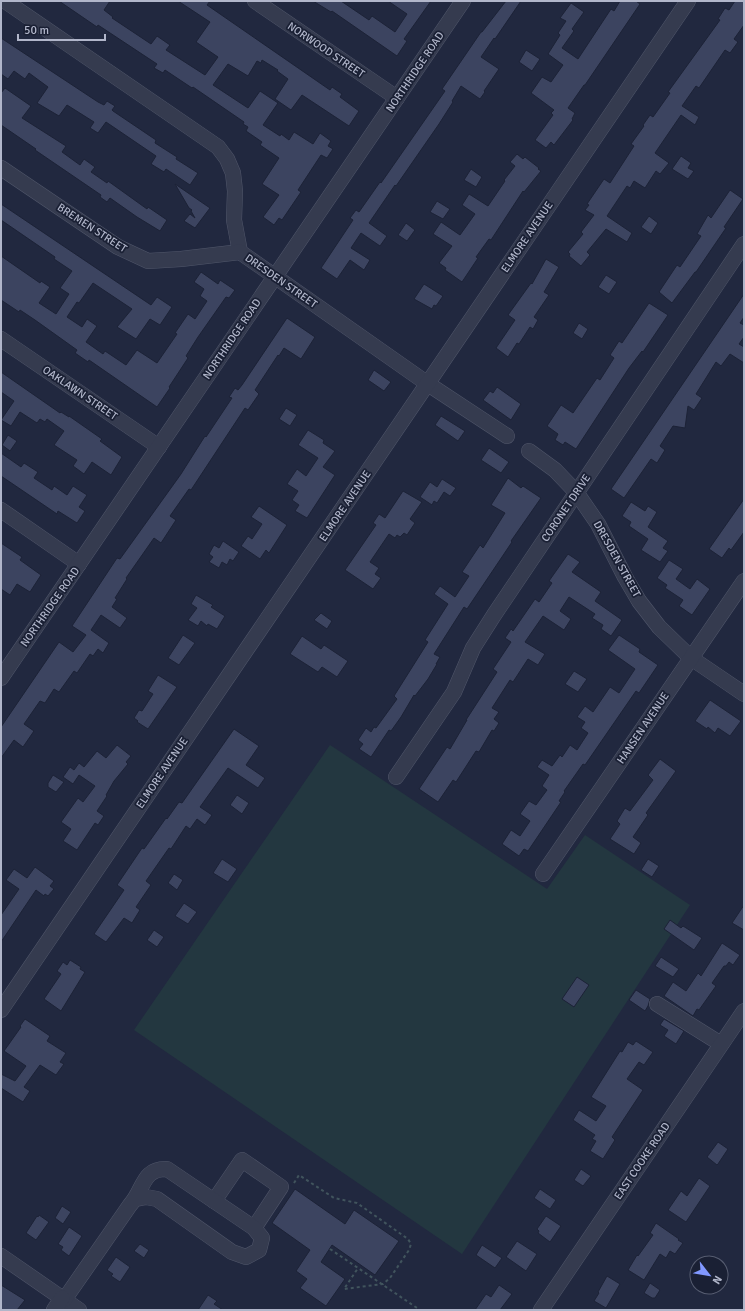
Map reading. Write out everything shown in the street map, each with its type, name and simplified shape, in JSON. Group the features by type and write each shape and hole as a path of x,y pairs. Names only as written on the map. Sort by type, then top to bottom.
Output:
{"street":[{"name":"DRESDEN STREET","path":"5,1 218,147 228,159 233,173 235,191 234,220 240,252 428,384 507,436"},
{"name":"NORWOOD STREET","path":"255,1 397,98"},
{"name":"NORTHRIDGE ROAD","path":"1,678 463,1"},
{"name":"ELMORE AVENUE","path":"1,1010 688,1"},
{"name":"BREMEN STREET","path":"1,168 118,247 148,261 181,259 240,252"},
{"name":"CORONET DRIVE","path":"396,777 454,692 473,648 576,492 744,244"},
{"name":"OAKLAWN STREET","path":"1,338 159,447"},
{"name":"DRESDEN STREET","path":"529,451 555,470 576,492 598,524 625,577 639,600 659,627 691,658 744,694"},
{"path":"1,510 79,564"},
{"name":"HANSEN AVENUE","path":"543,874 744,581"},
{"path":"657,1004 721,1044"},
{"name":"EAST COOKE ROAD","path":"541,1310 744,1011"},
{"path":"214,1201 242,1160 281,1187 254,1228"},
{"path":"60,1303 121,1217 136,1199 141,1185 149,1173 158,1168 167,1169 254,1228 262,1238 259,1250 246,1257 232,1252 157,1198 146,1197 136,1199"},
{"path":"1,1256 60,1303 79,1310"}],"path":[{"path":"281,1187 290,1188 299,1175 334,1198 357,1203 408,1239 411,1244 409,1250 390,1278 382,1284 344,1289 358,1268"},
{"path":"330,1249 420,1310"}],"shaded area":[{"path":"330,745 547,889 585,835 690,905 462,1254 134,1030"}],"building":[{"path":"59,1 110,1 104,10 113,17 112,18 151,44 157,36 170,45 166,50 205,75 218,57 196,42 210,22 178,1 210,1 207,5 330,90 332,87 342,94 340,97 359,111 349,126 302,95 291,110 275,99 288,79 277,71 278,70 262,60 261,63 257,61 248,76 228,64 213,85 248,108 260,91 278,103 263,125 289,140 294,132 313,144 320,133 331,141 328,146 333,149 327,158 321,155 298,190 301,192 282,220 279,218 274,225 263,217 279,195 262,184 279,158 260,145 262,142 246,131 248,127 243,124 244,122 165,70 163,73 154,68 157,64 98,25 97,27"},
{"path":"313,1 341,1 369,20 372,16 395,32 407,14 388,1 431,1 404,39 407,41 397,56 332,11 331,12"},
{"path":"506,1 521,1 481,57 499,69 480,99 461,86 439,124 369,223 387,236 380,246 361,233 351,248 370,260 364,270 350,260 337,279 321,268 353,220 350,218 356,210 359,212 380,182 381,183 445,91 442,89 481,32"},
{"path":"620,1 636,1 640,4 568,108 575,113 572,119 573,120 554,145 551,142 546,148 535,140 553,115 551,113 554,110 531,93 542,77 551,82 563,65 548,54 560,35 558,33 566,21 560,18 571,3 584,12 572,29 574,31 562,48 578,59 611,9 614,11"},
{"path":"735,1 744,1 744,25 734,39 738,42 730,53 725,50 699,88 696,86 682,106 699,117 695,125 681,115 655,153 669,163 660,174 656,171 645,188 634,181 630,188 627,186 607,216 632,233 627,242 606,229 587,252 590,255 581,266 569,256 570,254 568,252 583,234 581,232 594,215 585,210 589,205 587,204 604,179 610,183 634,146 631,144 644,126 643,125 650,115 653,117 670,93 668,92 720,20 718,19 725,8 729,10"},
{"path":"1,38 98,102 104,105 107,101 115,106 112,110 113,111 156,140 155,143 198,173 190,185 166,169 164,172 151,164 156,156 106,122 98,133 90,128 94,122 67,105 59,116 37,103 48,87 29,73 25,79 14,71 8,79 1,74"},
{"path":"526,50 540,59 532,71 519,62"},
{"path":"5,88 31,106 22,118 66,146 62,152 80,165 84,159 95,167 91,172 107,183 108,181 147,209 148,207 167,220 160,231 110,198 107,202 100,197 101,195 1,125 1,93"},
{"path":"517,154 523,159 525,157 541,171 524,192 523,191 491,240 489,239 476,257 478,258 462,282 445,270 446,268 439,263 452,246 433,234 441,222 460,235 475,214 462,205 469,194 488,206 505,181 504,180 515,166 510,162"},
{"path":"681,156 691,163 688,168 694,171 688,179 672,169"},
{"path":"471,169 482,177 476,187 464,180"},
{"path":"175,184 210,208 195,228 184,221 190,214 195,218 191,211 192,210 189,208"},
{"path":"730,190 743,199 724,227 726,228 696,272 672,303 659,292 677,265 680,267 701,236 697,234 708,215 711,218"},
{"path":"437,201 450,209 443,219 430,212"},
{"path":"1,204 151,305 157,297 172,307 160,325 150,319 136,339 117,327 132,309 93,283 79,303 77,302 67,317 82,327 87,319 97,326 86,342 103,354 105,351 126,365 137,350 157,363 177,334 175,333 188,314 195,319 207,301 200,296 204,289 194,282 201,272 218,284 220,280 235,290 229,298 226,297 198,337 186,356 188,358 157,407 89,360 88,362 75,353 77,350 35,320 20,310 19,312 1,300 1,256 40,283 41,281 50,287 39,303 56,314 69,294 60,288 72,271 54,259 55,257 1,220"},
{"path":"649,216 658,223 651,234 641,227"},
{"path":"406,223 415,230 407,241 398,235"},
{"path":"546,259 559,267 544,292 549,295 534,317 538,320 533,329 530,327 508,357 496,348 515,320 508,315 531,283 532,284"},
{"path":"606,275 617,282 609,294 598,287"},
{"path":"424,284 443,296 432,309 414,299"},
{"path":"744,294 744,317 740,323 744,325 744,337 739,344 744,347 744,363 730,354 721,366 716,362 696,394 702,398 694,410 688,406 685,428 673,426 660,446 665,450 657,463 651,459 624,498 611,489"},
{"path":"649,303 668,315 643,352 642,351 629,368 576,449 565,442 563,445 555,440 558,434 547,426 561,405 573,413 597,378 600,380 614,358 610,355 619,341 622,343"},
{"path":"287,318 315,337 301,359 284,348 279,356 278,355 255,390 259,394 248,410 245,408 191,490 189,489 170,516 176,520 161,543 154,538 126,578 127,579 115,598 117,599 112,607 127,618 120,628 101,615 91,630 109,643 103,653 98,649 93,656 90,654 77,673 74,671 59,692 54,689 45,703 40,701 24,724 34,731 23,747 14,740 1,758 1,727 59,642 73,652 86,635 72,626 117,558 120,559 181,474 205,436 206,437 232,398 229,397 235,388 238,390 242,385"},
{"path":"579,323 588,329 582,339 573,333"},
{"path":"374,370 391,382 384,391 368,380"},
{"path":"1,372 60,413 61,412 69,416 102,439 100,441 122,457 111,475 92,462 84,474 73,466 77,460 54,445 64,431 47,419 45,422 40,419 37,423 20,412 11,426 1,420 14,401 1,392"},
{"path":"497,387 521,404 511,420 483,400 490,391 493,393"},
{"path":"286,408 297,415 290,426 279,419"},
{"path":"441,416 465,431 458,441 435,425"},
{"path":"308,430 324,440 323,443 335,451 323,467 335,475 307,518 295,511 299,505 292,500 298,491 287,484 297,469 306,476 318,458 298,445"},
{"path":"8,435 17,441 10,451 2,445"},
{"path":"489,448 509,462 501,473 481,460"},
{"path":"1,453 21,467 24,463 38,472 34,478 52,490 54,486 67,495 73,486 87,495 79,507 85,511 77,523 58,511 57,514 1,476"},
{"path":"508,478 521,488 523,486 541,498 467,609 464,607 434,654 440,657 428,679 415,696 414,695 401,717 391,731 389,730 371,757 359,749 363,744 358,740 366,728 371,732 374,727 376,728 397,699 394,696 428,642 425,640 448,604 434,594 440,586 455,597 469,576 462,572 480,545 483,548 505,513 491,505"},
{"path":"442,479 456,488 450,496 444,492 437,503 434,501 432,505 420,497 430,482 437,487"},
{"path":"403,491 422,502 410,519 415,523 407,535 404,533 400,537 397,535 395,538 389,534 370,562 379,568 375,574 381,578 373,589 345,570 376,525 373,523 379,514 385,518"},
{"path":"744,499 744,532 731,550 729,548 722,558 709,549"},
{"path":"631,502 645,511 648,506 657,512 648,527 668,541 663,548 668,551 660,562 641,550 648,539 629,526 631,522 622,516"},
{"path":"259,506 287,525 269,553 266,550 260,559 241,546 248,536 252,539 262,524 251,517"},
{"path":"223,541 239,552 233,561 230,559 227,565 222,562 219,568 209,562 213,557 209,554 214,545 219,548"},
{"path":"1,543 22,557 20,560 41,575 30,592 17,584 10,595 1,589"},
{"path":"568,554 580,562 572,572 601,592 595,601 622,620 611,636 601,629 603,625 592,618 595,614 569,597 560,611 571,619 564,630 543,616 525,642 545,654 538,665 528,659 513,682 510,680 492,708 499,712 494,719 499,723 494,731 492,730 479,752 476,751 456,782 453,780 438,802 419,789 447,747 450,749 466,720 497,672 493,669 511,642 505,638 511,629 513,631 535,599 539,602 552,583 549,581"},
{"path":"669,560 683,569 676,579 690,589 697,579 710,589 692,615 679,606 683,600 665,588 667,585 657,578"},
{"path":"196,595 213,605 211,607 225,616 217,629 208,624 207,626 201,621 198,626 188,620 197,608 191,604"},
{"path":"321,613 332,621 327,629 314,620"},
{"path":"183,635 195,643 179,665 168,658"},
{"path":"619,635 640,649 639,652 658,665 639,693 636,691 585,765 583,764 564,791 565,792 559,801 561,802 528,851 524,849 519,856 502,844 511,830 520,836 530,821 520,814 529,801 536,805 547,790 542,786 549,775 537,767 542,760 552,766 560,755 562,757 570,745 577,750 588,733 581,728 585,722 577,717 585,706 593,712 610,687 619,693 635,669 608,650"},
{"path":"302,636 321,649 324,645 348,661 337,677 322,667 318,672 290,654"},
{"path":"574,671 587,679 578,692 565,684"},
{"path":"158,675 177,687 148,729 137,722 138,721 134,718 139,710 142,711 153,694 148,691"},
{"path":"710,700 741,721 730,736 718,728 715,733 708,727 707,729 695,721"},
{"path":"234,729 259,746 246,765 265,778 258,788 228,768 200,807 212,815 205,825 197,819 190,829 186,826 171,849 169,848 146,881 151,885 136,907 140,910 132,923 124,918 106,942 94,934 124,890 117,885 142,848 144,849 179,802 182,803"},
{"path":"117,745 131,756 126,762 128,764 114,781 106,795 107,796 97,811 104,816 98,825 95,823 77,850 63,841 71,829 61,822 78,798 83,802 95,786 79,775 73,784 63,777 70,767 74,770 79,763 84,767 97,751 106,758"},
{"path":"660,759 676,771 646,813 648,815 633,837 641,843 634,854 610,839 620,824 617,821 625,808 630,811 653,780 648,775"},
{"path":"53,775 64,782 56,792 48,787 48,783"},
{"path":"237,795 249,803 242,814 230,805"},
{"path":"222,859 237,869 228,882 213,873"},
{"path":"648,859 659,866 652,877 641,870"},
{"path":"35,867 54,881 50,886 54,889 48,896 45,894 44,896 36,890 1,942 1,915 19,889 6,880 14,869 27,878"},
{"path":"174,874 183,880 177,890 168,883"},
{"path":"184,903 197,912 188,924 175,916"},
{"path":"744,905 744,930 732,923"},
{"path":"670,920 681,928 683,926 702,938 694,950 664,929"},
{"path":"154,930 164,937 157,947 147,940"},
{"path":"722,943 740,955 733,965 729,962 726,966 724,966 712,983 716,986 693,1016 664,996 673,982 686,991 698,973 701,976"},
{"path":"661,957 679,969 673,977 655,966"},
{"path":"70,960 81,967 80,969 85,972 61,1011 44,999 61,974 57,971 63,962 67,965"},
{"path":"577,977 589,985 574,1007 562,999"},
{"path":"636,990 650,999 645,1011 629,1000"},
{"path":"25,1019 50,1036 47,1041 66,1053 60,1062 64,1064 56,1075 40,1065 24,1087 30,1091 23,1102 1,1088 1,1074 15,1081 26,1066 4,1051"},
{"path":"664,1019 684,1031 676,1044 664,1036 668,1030 660,1025"},
{"path":"636,1041 653,1052 644,1065 639,1062 627,1079 643,1090 612,1137 615,1140 603,1159 590,1151 596,1141 592,1139 595,1135 573,1120 579,1110 596,1121 606,1106 591,1097 620,1051 622,1052 628,1042 633,1045"},
{"path":"718,1142 728,1149 717,1165 707,1157"},
{"path":"581,1169 591,1176 583,1186 574,1180"},
{"path":"699,1178 710,1186 686,1222 668,1210 681,1191 687,1196"},
{"path":"295,1189 345,1224 354,1210 399,1241 375,1275 332,1245 321,1262 345,1279 326,1306 300,1288 307,1279 296,1271 310,1250 272,1223"},
{"path":"540,1189 556,1200 550,1209 534,1198"},
{"path":"62,1206 71,1212 63,1224 55,1218"},
{"path":"39,1215 49,1222 36,1240 26,1233"},
{"path":"546,1216 561,1226 550,1242 538,1233 539,1231 537,1229"},
{"path":"656,1223 683,1243 675,1254 670,1251 666,1258 660,1254 644,1280 628,1270 637,1255 638,1256 653,1235 650,1233"},
{"path":"69,1227 82,1236 69,1256 61,1250 63,1247 58,1244"},
{"path":"517,1241 537,1254 526,1271 506,1257"},
{"path":"140,1244 149,1250 144,1258 134,1251"},
{"path":"482,1245 502,1258 495,1268 476,1255"},
{"path":"116,1257 130,1267 120,1282 111,1276 113,1274 107,1270"},
{"path":"607,1276 620,1284 606,1308 594,1301"},
{"path":"650,1283 660,1290 655,1298 652,1298 644,1293"},
{"path":"1,1285 25,1300 17,1310 1,1310"},
{"path":"499,1285 512,1294 500,1310 475,1310 486,1294 491,1297"},
{"path":"208,1295 217,1301 214,1304 223,1310 198,1310"}]}
